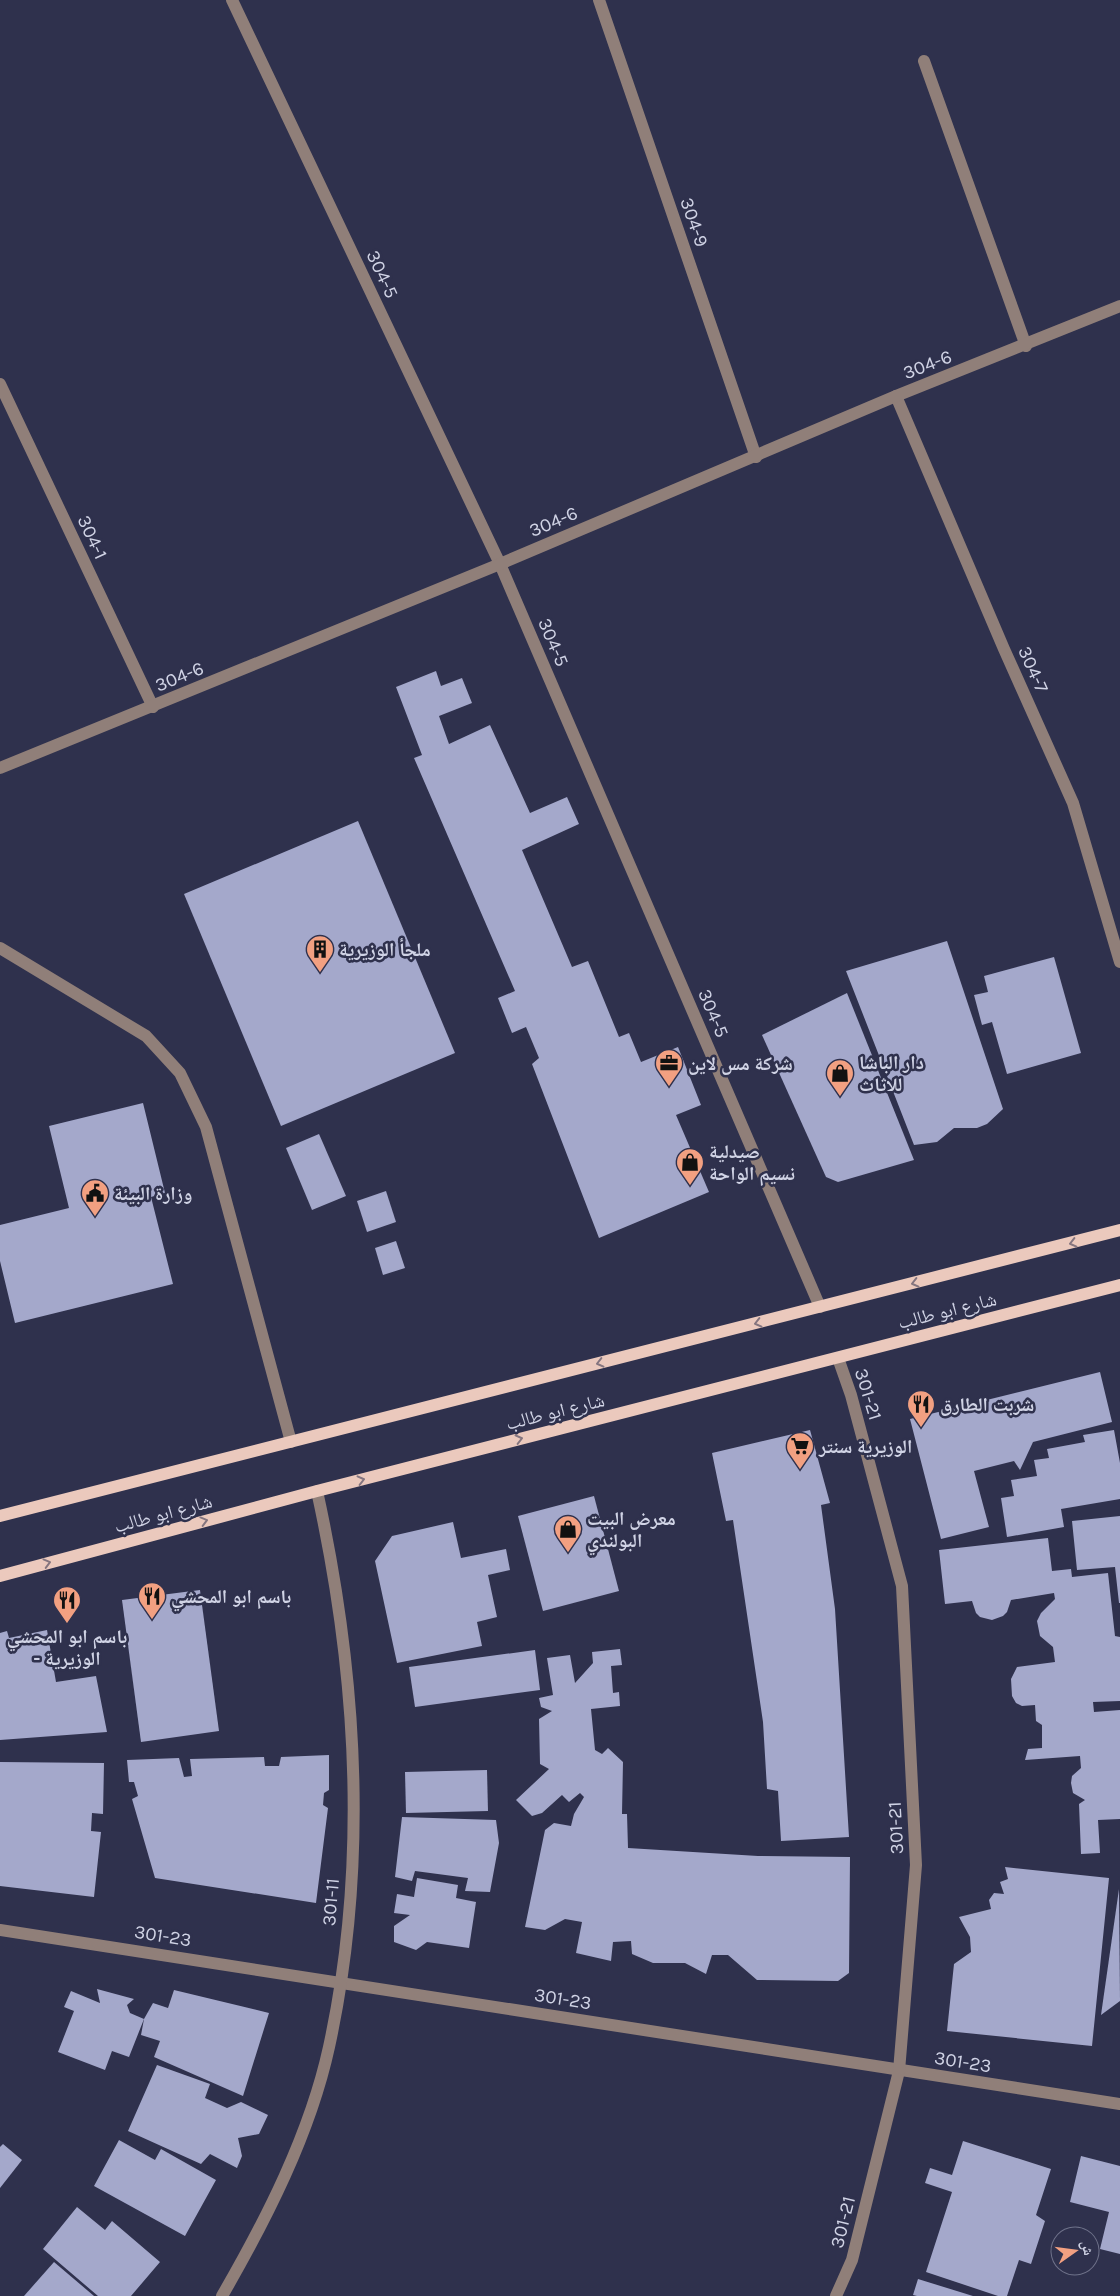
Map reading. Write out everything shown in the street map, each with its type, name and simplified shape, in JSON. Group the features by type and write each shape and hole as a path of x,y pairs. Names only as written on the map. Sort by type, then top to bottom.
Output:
{"main road":[{"name":"شارع ابو طالب","path":"0,1516 1120,1230"},
{"name":"شارع ابو طالب","path":"0,1576 317,1491 1120,1285"}],"street":[{"name":"304-5","path":"232,0 500,564 820,1307"},
{"name":"304-9","path":"599,0 756,457"},
{"path":"924,61 1026,346"},
{"name":"304-6","path":"0,768 500,564 896,396 1026,346 1120,306"},
{"name":"304-1","path":"0,384 153,707"},
{"name":"304-7","path":"896,396 1004,649 1073,803 1120,962"},
{"path":"0,948 146,1036 180,1073 206,1126 291,1442"},
{"name":"301-21","path":"836,2296 852,2260 899,2071 916,1864 902,1586 851,1395 838,1358"},
{"name":"301-11","path":"222,2296 255,2239 284,2178 309,2114 329,2048 340,1981 349,1906 353,1840 354,1755 349,1680 340,1605 317,1491"},
{"name":"301-23","path":"0,1930 340,1981 899,2071 1120,2104"}],"building":[{"path":"436,671 441,686 462,678 472,703 439,716 449,744 490,725 530,813 567,797 579,824 522,850 572,967 588,961 619,1037 629,1033 641,1062 678,1047 701,1105 676,1115 709,1192 599,1238 532,1064 539,1058 526,1027 512,1033 498,998 515,991 414,758 422,755 396,687"},
{"name":"ملجأ الوزيرية","path":"358,821 455,1053 281,1126 184,894"},
{"path":"947,941 1003,1109 987,1124 977,1128 954,1128 937,1142 914,1145 846,971"},
{"path":"1054,957 1081,1053 1007,1074 992,1022 982,1025 974,995 988,992 984,976"},
{"name":"دار الباشا للاثاث","path":"847,993 914,1160 838,1182 826,1177 762,1035"},
{"name":"وزارة البيئة","path":"143,1103 165,1193 151,1197 173,1284 15,1323 0,1261 0,1225 69,1208 49,1126"},
{"path":"319,1134 346,1196 312,1210 286,1148"},
{"path":"386,1191 396,1222 367,1232 357,1201"},
{"path":"396,1241 405,1268 383,1275 375,1248"},
{"path":"1100,1372 1112,1422 1033,1442 1020,1470 1014,1461 974,1471 989,1527 941,1539 910,1419"},
{"path":"810,1430 830,1503 821,1505 835,1609 849,1837 781,1841 778,1791 767,1789 763,1722 733,1520 726,1521 712,1453"},
{"path":"1114,1430 1120,1463 1120,1499 1061,1509 1064,1527 1007,1537 1001,1498 1014,1496 1011,1480 1037,1476 1034,1460 1049,1458 1047,1449 1085,1442 1083,1435"},
{"name":"معرض البيت البولندي","path":"594,1496 619,1591 543,1611 518,1516"},
{"path":"1120,1516 1119,1603 1115,1567 1077,1570 1072,1521"},
{"path":"453,1522 461,1558 506,1549 510,1570 488,1575 497,1617 477,1622 482,1646 397,1663 375,1561 392,1536"},
{"path":"1048,1538 1052,1571 1071,1569 1072,1577 1108,1573 1115,1636 1120,1637 1120,1701 1093,1702 1094,1712 1120,1710 1120,1819 1098,1820 1100,1853 1081,1854 1079,1804 1085,1800 1073,1793 1071,1783 1072,1776 1081,1768 1080,1756 1025,1760 1028,1749 1042,1748 1042,1725 1036,1721 1035,1705 1022,1706 1016,1703 1012,1696 1011,1679 1017,1667 1055,1662 1053,1647 1040,1636 1037,1621 1041,1613 1055,1599 1054,1593 1011,1600 1007,1612 1003,1616 992,1620 980,1617 976,1613 972,1601 945,1604 939,1550"},
{"path":"200,1590 219,1731 141,1742 122,1600"},
{"path":"47,1630 56,1682 96,1676 107,1732 0,1740 0,1633 7,1631 9,1638"},
{"path":"620,1649 622,1665 611,1666 613,1693 619,1692 620,1706 591,1709 595,1750 602,1754 608,1748 623,1762 622,1814 627,1814 628,1848 758,1856 850,1857 849,1973 838,1981 757,1980 728,1955 712,1955 706,1974 685,1963 653,1963 632,1954 631,1941 613,1942 611,1961 576,1953 582,1922 565,1919 545,1930 525,1927 545,1830 554,1823 571,1826 574,1814 584,1797 580,1793 569,1802 562,1795 542,1813 532,1816 516,1800 549,1769 540,1764 539,1719 552,1711 541,1707 539,1698 553,1695 547,1658 570,1655 575,1683 593,1663 592,1652"},
{"path":"535,1650 540,1690 415,1707 409,1667"},
{"path":"329,1755 329,1790 324,1793 323,1805 328,1808 316,1903 155,1878 132,1799 138,1796 134,1782 129,1782 127,1760 179,1758 184,1777 192,1776 190,1759 264,1757 265,1766 279,1766 281,1757"},
{"path":"0,1762 104,1763 103,1814 92,1813 91,1831 101,1832 94,1897 0,1886"},
{"path":"487,1770 488,1811 406,1813 405,1772"},
{"path":"402,1817 496,1820 499,1843 490,1892 465,1891 468,1878 415,1871 412,1881 395,1877"},
{"path":"1005,1867 1109,1878 1092,2046 947,2031 954,1964 971,1952 970,1937 959,1917 991,1909 989,1900 994,1893 1004,1894 1000,1882 1008,1879"},
{"path":"417,1878 458,1885 456,1898 476,1902 469,1948 427,1942 416,1950 394,1942 394,1926 410,1915 394,1913 397,1894 414,1897"},
{"path":"1119,1889 1120,2001 1101,2015"},
{"path":"97,1989 134,1999 127,2005 130,2013 144,2019 129,2057 112,2051 105,2070 58,2052 74,2011 64,2007 71,1991 100,2003"},
{"path":"174,1990 269,2013 243,2096 154,2057 160,2041 141,2035 144,2019 153,2003 168,2008"},
{"path":"157,2065 210,2084 205,2098 227,2108 241,2102 268,2115 259,2134 238,2138 242,2156 237,2168 210,2154 201,2164 128,2131"},
{"path":"119,2140 155,2160 161,2149 216,2180 185,2236 94,2186"},
{"path":"963,2141 1051,2169 1036,2215 1045,2221 1031,2264 1019,2260 1007,2296 998,2296 926,2272 952,2192 925,2183 930,2168 952,2175"},
{"path":"3,2144 22,2160 0,2188 0,2147"},
{"path":"1081,2156 1120,2166 1120,2254 1100,2249 1109,2212 1070,2202"},
{"path":"77,2207 105,2230 112,2221 160,2262 131,2296 98,2296 43,2249"},
{"path":"54,2262 94,2296 24,2296"},
{"path":"918,2279 973,2296 913,2295"}],"place":[{"name":"ملجأ الوزيرية","path":"320,973"},
{"name":"شركة مس لاين","path":"669,1087"},
{"name":"دار الباشا للاثاث","path":"840,1097"},
{"name":"صيدلية نسيم الواحة","path":"690,1186"},
{"name":"وزارة البيئة","path":"95,1217"},
{"name":"شربت الطارق","path":"921,1428"},
{"name":"الوزيرية سنتر","path":"800,1470"},
{"name":"معرض البيت البولندي","path":"568,1553"},
{"name":"باسم ابو المحشي","path":"152,1620"},
{"name":"باسم ابو المحشي - الوزيرية","path":"67,1624"}]}
